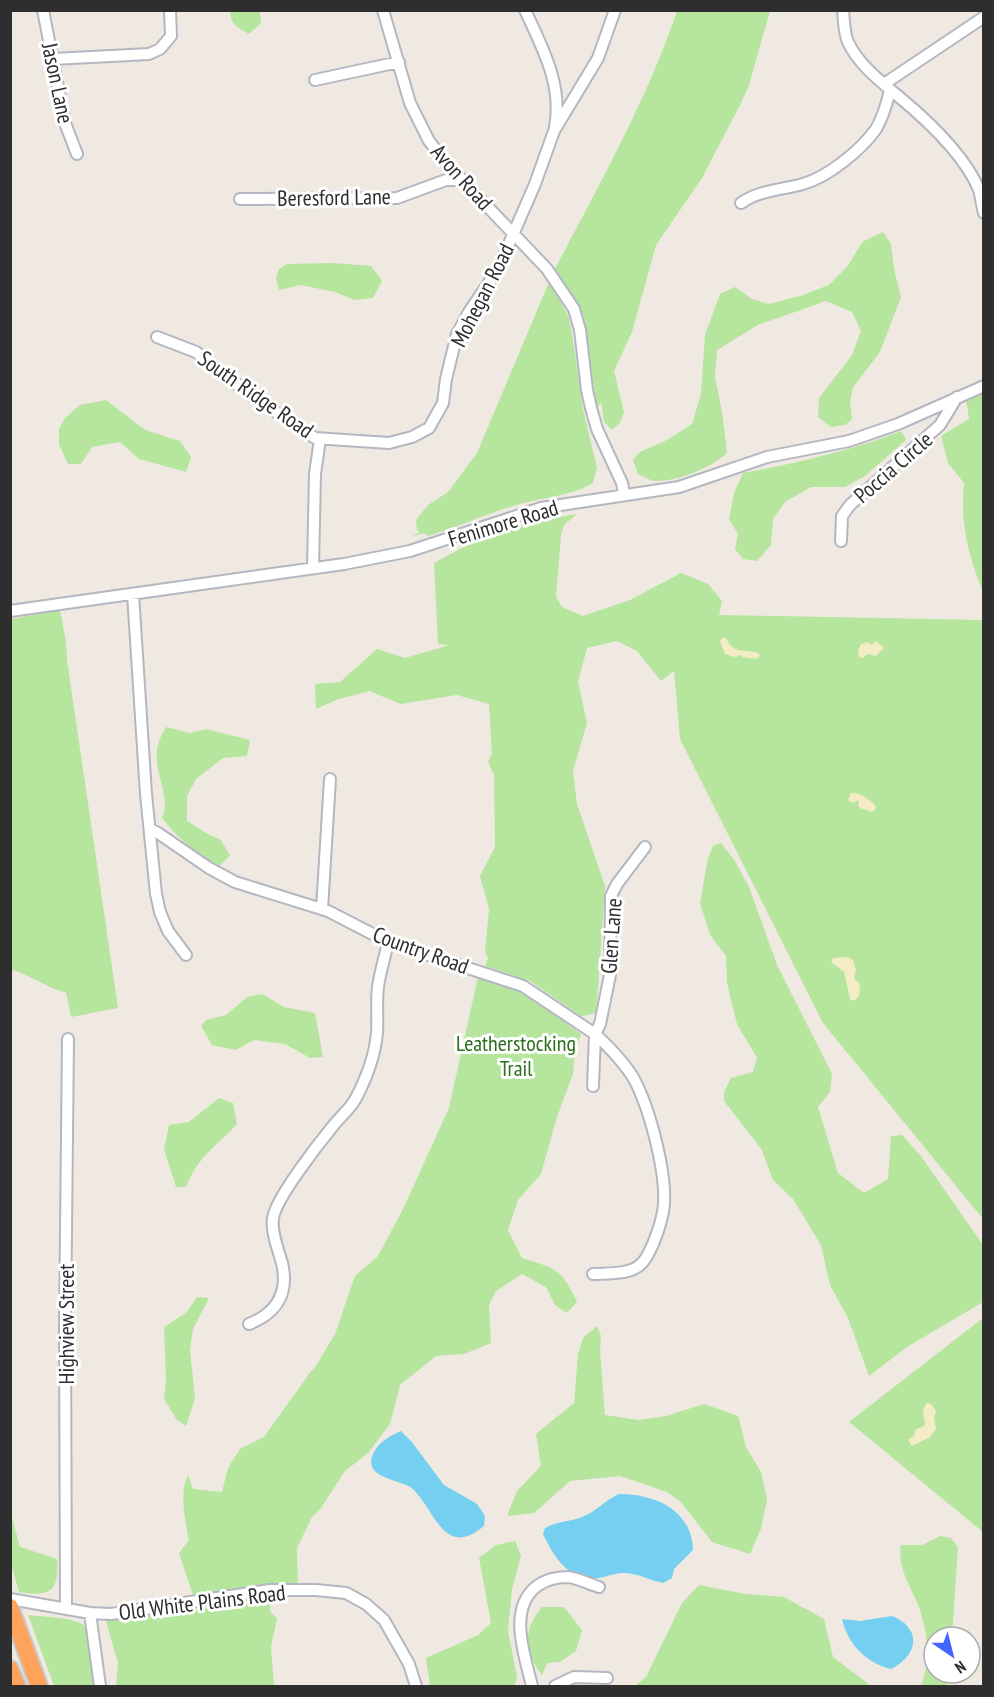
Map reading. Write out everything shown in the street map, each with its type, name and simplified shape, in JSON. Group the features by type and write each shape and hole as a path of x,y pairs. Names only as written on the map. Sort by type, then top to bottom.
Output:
{"highway":[{"path":"10,1607 39,1686"},
{"path":"10,1669 17,1686"}],"street":[{"name":"Jason Lane","path":"43,10 65,123 77,154"},
{"path":"53,59 149,54 160,49 171,36 170,10"},
{"name":"Avon Road","path":"383,10 410,103 429,141 447,164 547,269 573,309 580,330 591,408 597,429 622,483 624,494"},
{"path":"525,10 552,72 557,114 554,131"},
{"name":"Mohegan Road","path":"320,439 389,443 412,437 429,428 443,403 446,379 457,334 498,269 535,184 554,131 598,58 615,10"},
{"path":"843,10 851,47 866,68 923,117 944,139 981,191 984,213"},
{"path":"741,203 753,195 804,184 822,177 859,149 876,129 885,110 887,87 984,17"},
{"path":"315,80 399,62"},
{"name":"Beresford Lane","path":"240,199 397,198 446,180 462,180"},
{"name":"South Ridge Road","path":"158,337 196,352 291,424 320,439"},
{"name":"Fenimore Road","path":"10,611 344,564 410,551 541,508 679,487 767,457 849,441 898,424 984,386"},
{"name":"Poccia Circle","path":"841,541 842,516 850,505 940,425 957,398"},
{"path":"313,568 315,474 320,439"},
{"path":"133,594 150,830 160,912 168,931 186,955"},
{"path":"322,909 330,779"},
{"name":"Country Road","path":"150,830 235,882 322,909 388,942 523,986 595,1034 626,1068 649,1117 662,1176 664,1202 656,1238 641,1264 626,1272 593,1274"},
{"name":"Glen Lane","path":"592,1086 595,1034 600,1024 610,975 611,896 617,884 645,847"},
{"path":"249,1324 265,1318 275,1306 284,1281 273,1220 276,1206 321,1140 355,1100 368,1071 377,1036 378,987 388,942"},
{"name":"Highview Street","path":"66,1609 65,1328 68,1039"},
{"path":"532,1686 520,1634 523,1603 528,1593 543,1582 555,1578 569,1577 599,1587"},
{"name":"Old White Plains Road","path":"10,1599 90,1613 111,1614 270,1590 316,1590 346,1593 366,1604 384,1620 409,1664 416,1686"},
{"path":"90,1613 100,1686"},
{"path":"555,1686 574,1677 607,1678"}],"green space":[{"path":"230,11 260,11 261,23 249,34 235,25"},
{"path":"677,11 770,11 749,85 740,105 702,178 656,245 632,332 614,371 624,412 620,423 612,430 604,422 601,402 597,409 584,317 555,269 637,110"},
{"path":"883,232 891,244 901,297 880,352 853,387 850,402 852,419 845,425 831,427 818,417 819,398 852,355 861,331 852,312 826,301 758,325 717,350 715,377 727,453 703,468 674,479 654,481 638,474 633,460 640,452 667,440 692,424 701,394 705,335 720,294 735,287 752,299 769,304 803,295 829,285 848,266 862,242"},
{"path":"333,263 371,266 382,281 373,298 354,300 335,292 301,285 279,290 276,277 279,269 287,264"},
{"path":"549,282 568,315 572,333 583,409 597,468 593,483 567,494 509,507 428,536 424,533 412,537 420,532 417,530 416,520 428,505 448,492 477,453"},
{"path":"983,393 983,592 966,539 963,512 964,483 948,463 941,436 969,419 966,398"},
{"path":"106,400 145,430 180,441 191,457 186,472 139,459 120,442 92,447 81,464 68,464 59,444 59,429 65,418 80,405"},
{"path":"901,431 906,440 865,476 845,487 811,487 785,502 773,519 771,545 757,561 743,559 735,549 738,534 729,519 734,493 743,473 823,456"},
{"path":"577,514 564,525 561,535 556,597 562,607 583,616 630,600 681,573 708,584 722,601 719,615 983,620 983,1219 823,1023 680,739 674,671 661,681 637,651 617,641 587,648 578,682 587,723 573,771 577,804 605,886 596,1012 581,1016 530,981 485,966 488,958 485,952 489,909 480,876 495,847 494,775 488,762 492,754 489,704 457,695 401,704 369,691 336,700 316,709 315,684 340,682 377,649 405,658 450,645 438,644 434,563 475,541 489,537 510,526"},
{"path":"60,610 118,1008 71,1017 66,992 10,969 11,619"},
{"path":"166,727 190,733 206,729 250,740 247,756 223,758 196,779 187,796 187,821 221,840 230,856 219,866 188,845 162,818 165,801 157,754 159,740"},
{"path":"721,843 735,861 749,887 777,965 832,1074 830,1092 818,1107 838,1173 864,1193 888,1179 891,1136 902,1135 921,1156 983,1245 983,1302 907,1347 869,1376 848,1318 830,1285 821,1245 793,1199 773,1180 762,1150 724,1101 724,1092 731,1078 753,1072 757,1058 737,1024 727,983 726,956 710,935 700,903 708,858 713,846"},
{"name":"Leatherstocking Trail","path":"478,977 523,992 581,1034 575,1052 573,1074 557,1117 541,1174 518,1200 508,1230 522,1258 556,1271 567,1283 577,1302 567,1313 555,1305 546,1287 522,1274 496,1291 489,1305 491,1343 464,1354 436,1356 400,1385 390,1424 368,1453 345,1471 321,1508 312,1517 297,1548 298,1586 270,1585 193,1595 179,1553 189,1540 183,1497 185,1481 188,1475 193,1489 222,1492 228,1468 240,1449 264,1437 316,1366 335,1334 355,1276 378,1256 404,1207 449,1108"},
{"path":"262,994 284,1007 315,1013 323,1057 310,1058 285,1044 254,1040 236,1050 212,1045 201,1026 206,1020 226,1015 247,997"},
{"path":"219,1098 233,1103 237,1124 202,1159 186,1187 176,1187 164,1149 169,1125 189,1122"},
{"path":"197,1297 209,1298 193,1329 190,1350 195,1398 186,1426 177,1420 164,1399 166,1379 164,1327 187,1312"},
{"path":"983,1318 983,1532 849,1422"},
{"path":"597,1326 601,1336 605,1415 638,1420 666,1416 704,1404 738,1416 746,1447 761,1472 767,1499 761,1529 750,1554 712,1542 680,1501 667,1492 620,1476 570,1481 534,1513 507,1516 517,1491 541,1466 536,1434 574,1403 578,1354 583,1338"},
{"path":"11,1514 20,1547 57,1559 56,1579 51,1590 39,1594 19,1592 11,1564"},
{"path":"940,1536 951,1538 958,1547 953,1625 924,1625 903,1570 901,1545 922,1545"},
{"path":"515,1541 521,1556 512,1589 508,1631 517,1677 514,1686 430,1686 426,1658 478,1635 491,1623 479,1558 496,1545"},
{"path":"699,1585 746,1594 784,1597 824,1619 833,1657 871,1686 635,1686 646,1677 682,1603"},
{"path":"271,1600 270,1611 277,1619 271,1646 274,1686 116,1686 118,1663 105,1618 130,1618"},
{"path":"542,1607 564,1607 582,1630 576,1651 560,1662 547,1663 542,1675 531,1657 528,1640 531,1624"},
{"path":"28,1615 68,1619 86,1627 93,1646 98,1686 54,1686"},
{"path":"922,1683 922,1685 947,1685 947,1686 921,1686"}],"sand":[{"path":"723,637 732,647 758,653 760,656 756,659 725,654 720,641"},
{"path":"876,641 884,648 876,656 867,654 863,658 859,657 858,650 861,644 867,642 872,645"},
{"path":"851,793 864,796 875,805 876,809 872,812 860,808 859,800 853,803 848,800"},
{"path":"847,957 853,960 856,970 854,978 860,984 859,996 854,1001 850,999 844,972 831,962 833,958"},
{"path":"926,1403 931,1404 936,1411 934,1418 936,1429 930,1437 912,1446 908,1440 914,1436 916,1429 925,1424 923,1411"}],"water":[{"path":"401,1431 444,1485 477,1504 485,1516 484,1526 470,1535 459,1537 450,1535 435,1520 413,1489 373,1469 371,1462 378,1446"},
{"path":"619,1494 646,1497 658,1501 679,1515 686,1524 693,1550 674,1569 672,1578 663,1583 621,1573 601,1578 588,1578 572,1573 555,1556 543,1534 545,1528 587,1515"},
{"path":"892,1616 908,1627 913,1642 912,1649 907,1656 891,1669 874,1662 860,1652 849,1637 842,1619 860,1621"}]}
